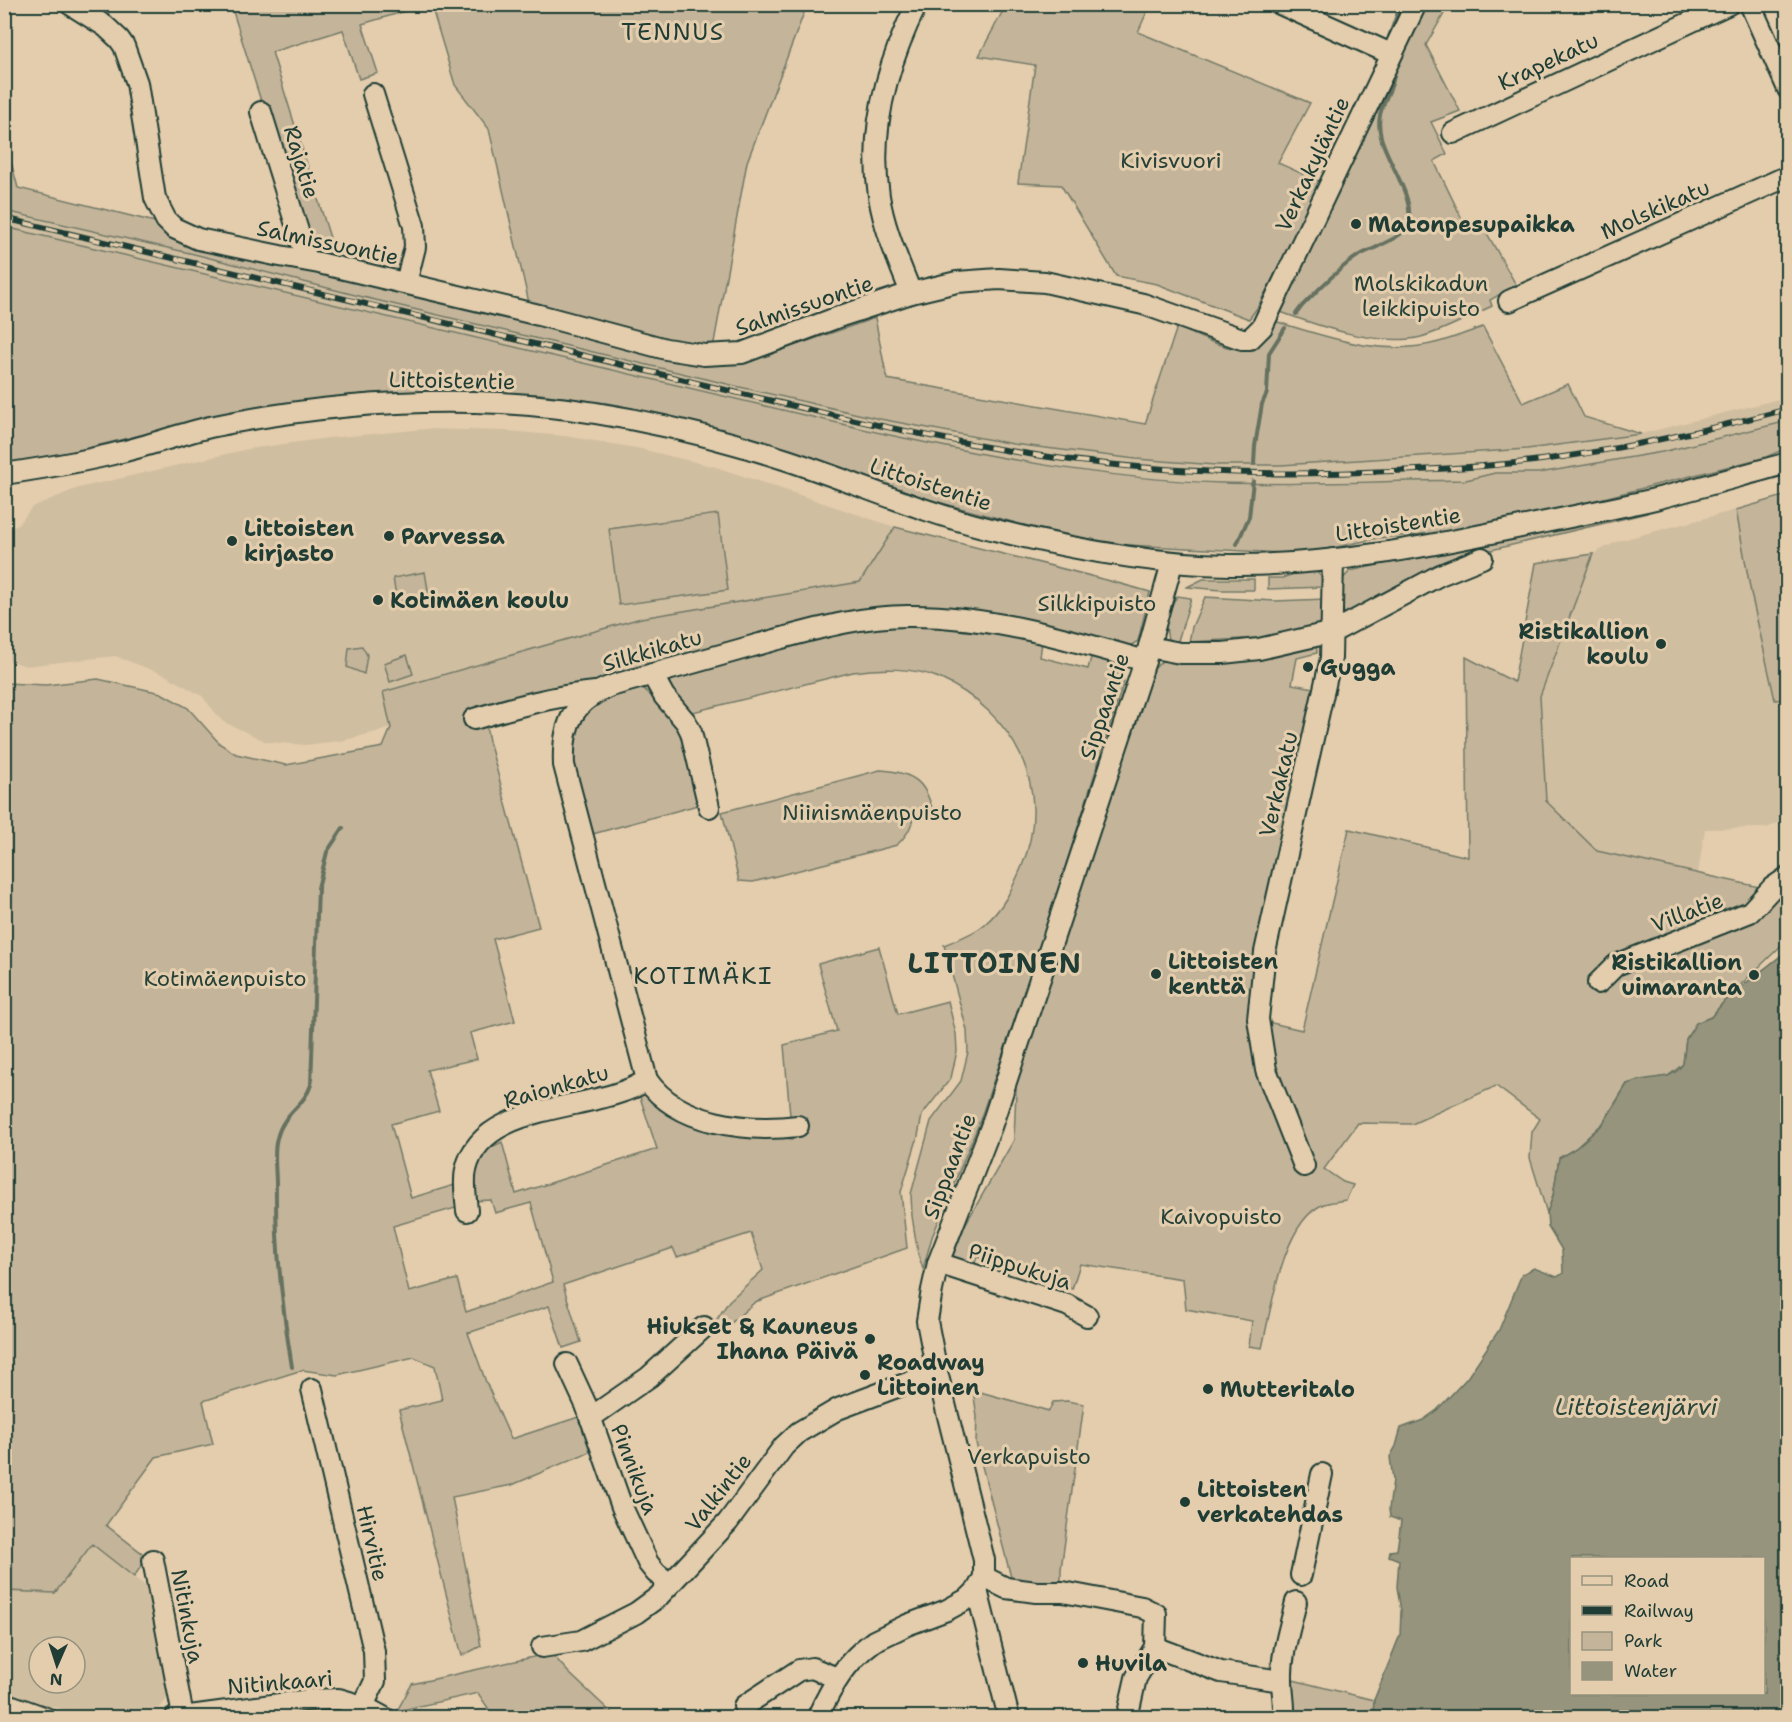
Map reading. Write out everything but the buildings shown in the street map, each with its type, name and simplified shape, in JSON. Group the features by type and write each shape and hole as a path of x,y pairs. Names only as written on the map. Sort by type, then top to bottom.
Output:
{"street":[{"name":"Salmissuontie","path":"70,4 105,26 124,46 137,82 155,198 166,220 174,228 198,239 307,260 406,283 666,349 718,356 742,354 844,315 911,293 978,279 1021,279 1045,282 1143,304 1247,339"},
{"path":"911,293 883,214 879,198 877,166 879,125 887,77 917,4"},
{"path":"1280,4 1391,54"},
{"name":"Verkakyläntie","path":"1247,339 1256,335 1262,327 1416,4"},
{"name":"Krapekatu","path":"1453,133 1729,4"},
{"path":"1750,4 1788,89"},
{"path":"373,94 414,226 415,247 406,283"},
{"name":"Rajatie","path":"261,112 307,260"},
{"name":"Molskikatu","path":"1509,301 1788,176"},
{"name":"Littoistentie","path":"4,474 124,452 207,428 333,406 413,400 546,406 622,418 717,440 788,461 982,527 1070,547 1172,563 1266,565 1332,559 1438,544 1622,506 1788,463"},
{"name":"Littoistentie","path":"4,488 63,465"},
{"name":"Silkkikatu","path":"647,1080 564,765 564,743 569,721 579,705 595,692 824,627 883,617 953,618 1147,654 1223,653 1259,649 1333,632 1440,574 1482,558"},
{"name":"Verkakatu","path":"1304,1166 1266,1070 1258,1019 1265,952 1331,658 1332,559"},
{"name":"Sippaantie","path":"1009,1718 981,1584 984,1560 937,1372 927,1321 938,1263 991,1127 1147,654 1172,563"},
{"path":"652,674 664,696 686,722 691,732 710,807"},
{"path":"474,718 543,700 595,692"},
{"name":"Villatie","path":"1598,982 1616,965 1750,912 1772,888 1788,877"},
{"path":"647,1080 660,1096 694,1117 741,1126 772,1128 798,1126"},
{"name":"Raionkatu","path":"467,1211 466,1170 475,1149 483,1138 494,1130 533,1114 622,1092 647,1080"},
{"name":"Piippukuja","path":"938,1263 1067,1305 1087,1316"},
{"path":"590,1418 649,1377 704,1327"},
{"name":"Pinnikuja","path":"567,1364 590,1418 622,1507 648,1563 670,1584"},
{"name":"Valkintie","path":"542,1647 582,1641 636,1613 658,1597 728,1522 784,1446 799,1432 838,1409 937,1372"},
{"name":"Hirvitie","path":"312,1389 374,1652 375,1681 363,1706"},
{"path":"1301,1575 1322,1474"},
{"name":"Nitinkuja","path":"153,1560 179,1717"},
{"path":"817,1718 837,1678 853,1657 874,1641 947,1610 969,1598 981,1584 1036,1592 1063,1592 1142,1607 1156,1614 1155,1647 1136,1678 1126,1718"},
{"path":"1284,1718 1285,1701 1282,1681 1284,1652 1296,1602"},
{"path":"1155,1647 1221,1672 1282,1681"},
{"path":"744,1706 799,1670 812,1668 837,1678"},
{"name":"Nitinkaari","path":"179,1717 309,1700 339,1699 363,1706 385,1718"},
{"path":"4,1703 45,1718"}],"shaded area":[{"path":"5,211 194,254 363,297 880,419 968,437 1136,459 1216,465 1281,465 1527,449 1641,434 1787,397 1787,421 1662,452 1539,473 1495,473 1466,480 1221,483 1135,477 1062,468 963,451 363,313 5,227"},
{"name":"Kotimäen koulu","path":"426,429 508,431 565,436 636,448 716,467 895,527 860,582 641,618 383,692 391,728 346,740 306,745 267,742 222,721 202,696 165,675 115,656 26,666 5,659 4,532 19,524 32,507 78,488 248,449 328,438"},
{"name":"Ristikallion koulu","path":"1736,510 1751,593 1775,700 1787,699 1787,819 1767,828 1705,829 1698,873 1597,851 1546,801 1540,696 1593,554 1618,541"},
{"path":"92,1544 148,1588 172,1693 159,1708 128,1712 64,1709 33,1703 5,1693 5,1591 56,1593"}],"green space":[{"path":"231,5 426,5 362,24 378,73 359,79 343,30 272,52 336,257 308,252"},
{"path":"431,5 807,5 747,162 713,348 675,342 529,303 489,129 455,85"},
{"name":"Kivisvuori","path":"1006,5 1150,5 1138,32 1310,103 1278,163 1323,183 1249,319 1157,284 1116,276 1061,185 1018,183 1035,65 979,56"},
{"name":"Molskikadun leikkipuisto","path":"1427,5 1449,5 1426,45 1460,111 1431,122 1447,154 1434,161 1465,225 1479,219 1516,285 1490,300 1492,306 1466,319 1421,337 1404,339 1367,337 1348,333 1278,311"},
{"path":"4,136 18,188 155,222 167,234 695,361 723,364 750,361 875,318 887,379 1145,424 1177,327 1230,348 1251,349 1259,345 1266,337 1274,321 1355,344 1397,348 1439,342 1483,327 1523,403 1568,384 1584,417 1641,434 1527,449 1281,465 1216,465 1136,459 1013,444 880,419 744,388 194,254 5,211"},
{"path":"5,227 876,432 1004,458 1090,472 1221,483 1466,480 1495,473 1539,473 1662,452 1788,421 1787,448 1766,457 1481,529 1378,538 1324,550 1284,553 1128,545 1069,537 908,494 757,441 666,416 647,414 619,405 540,394 456,392 363,394 244,410 5,468"},
{"path":"1787,495 1787,699 1775,700 1751,593 1736,510"},
{"path":"1650,508 1647,513 1445,561 1374,597 1368,605 1344,616 1341,581 1350,571"},
{"path":"718,514 728,590 619,605 609,529"},
{"name":"Kotimäenpuisto","path":"895,527 1150,592 1138,641 1130,646 1031,624 929,610 652,667 483,709 489,741 539,927 493,939 515,1021 470,1033 477,1059 427,1070 439,1111 391,1124 411,1198 458,1184 459,1207 393,1226 409,1292 457,1279 466,1312 553,1282 531,1203 495,1213 491,1200 473,1201 470,1183 483,1151 502,1142 516,1194 657,1149 639,1094 648,1091 693,1122 792,1139 784,1045 837,1031 818,964 879,947 898,1014 948,1001 956,1034 957,1051 951,1078 922,1115 901,1192 907,1248 755,1302 721,1332 713,1325 729,1301 763,1270 751,1233 677,1257 673,1248 563,1285 581,1342 563,1348 549,1306 468,1333 511,1439 585,1415 603,1446 512,1485 452,1497 481,1646 462,1656 399,1410 442,1400 435,1366 414,1357 337,1375 302,1370 203,1401 213,1444 156,1457 106,1525 147,1557 134,1577 92,1544 55,1593 5,1591 5,683 46,685 98,679 161,693 188,708 220,744 236,754 286,765 383,747 391,728 383,692 641,618 860,582"},
{"name":"Kaivopuisto","path":"1593,554 1540,696 1546,801 1597,851 1759,887 1787,878 1787,940 1727,998 1711,1017 1696,1023 1686,1039 1683,1064 1668,1076 1627,1084 1603,1123 1576,1148 1559,1158 1553,1196 1547,1213 1530,1158 1532,1132 1540,1119 1496,1086 1412,1124 1358,1123 1324,1169 1343,1182 1353,1185 1346,1200 1324,1204 1310,1213 1298,1228 1281,1268 1262,1348 1249,1346 1252,1321 1186,1309 1183,1279 1080,1264 1072,1289 977,1257 974,1266 951,1261 966,1223 1014,1140 1017,1066 1146,685 1155,668 1162,661 1316,642 1317,653 1297,658 1292,684 1319,689 1263,1021 1302,1030 1349,829 1468,857 1466,657 1514,682 1536,563"},
{"path":"1302,571 1315,571 1323,578 1324,587 1268,589 1268,578 1282,578"},
{"path":"425,572 429,596 397,602 393,578"},
{"path":"1203,579 1254,579 1254,590 1187,587"},
{"path":"1177,596 1191,598 1177,644 1168,640 1166,622 1168,612"},
{"path":"1205,597 1275,601 1326,599 1327,623 1258,638 1189,642 1192,627"},
{"path":"889,620 961,624 1042,642 1040,657 1088,669 1092,654 1103,657 1124,681 1042,941 978,1126 932,1237 923,1269 918,1254 911,1194 931,1121 961,1081 968,1052 967,1030 944,945 976,931 997,912 1022,866 1031,837 1033,808 1030,781 1021,756 1007,732 988,711 965,693 929,674 885,669 853,672 689,713 662,679"},
{"path":"362,646 367,655 364,674 347,667 349,648"},
{"path":"407,655 413,674 390,682 384,663"},
{"path":"643,688 681,725 705,803 589,835 568,743 577,716 606,694"},
{"name":"Niinismäenpuisto","path":"880,770 902,773 918,782 928,796 934,818 914,812 909,830 897,845 753,882 739,881 722,812"},
{"name":"Verkapuisto","path":"973,1390 1049,1411 1053,1402 1067,1401 1084,1404 1061,1569 1061,1587 1012,1581 976,1443 977,1417"},
{"path":"551,1653 616,1717 494,1717 478,1693 397,1711 412,1684"},
{"path":"1285,1678 1374,1700 1373,1717 1273,1718 1273,1692"}],"water":[{"name":"Littoistenjärvi","path":"1787,951 1787,1717 1373,1717 1374,1700 1400,1635 1401,1611 1397,1587 1399,1560 1389,1556 1390,1551 1397,1550 1401,1521 1390,1517 1389,1509 1393,1480 1390,1457 1401,1428 1423,1420 1437,1410 1467,1378 1499,1330 1522,1274 1534,1268 1557,1277 1563,1273 1562,1250 1548,1227 1547,1213 1553,1196 1559,1158 1576,1148 1603,1124 1627,1084 1668,1076 1677,1071 1683,1064 1686,1039 1696,1023 1711,1017 1727,998"}],"waterway":[{"path":"1389,37 1401,4"},
{"path":"1296,314 1345,265 1389,241 1404,231 1406,227 1409,217 1406,194 1384,147 1379,126 1395,68"},
{"path":"1254,464 1262,404 1267,393 1269,353 1285,328"},
{"path":"1237,544 1249,517 1253,481"},
{"path":"292,1367 278,1253 275,1149 280,1129 308,1093 311,1085 318,888 327,852 343,828"}],"railway":[{"path":"4,218 842,417 954,441 1105,464 1248,473 1344,473 1474,467 1535,461 1614,449 1788,409"}],"place":[{"name":"Matonpesupaikka","path":"1356,224"},
{"name":"Parvessa","path":"389,536"},
{"name":"Littoisten kirjasto","path":"232,541"},
{"name":"Kotimäen koulu","path":"378,600"},
{"name":"Ristikallion koulu","path":"1661,644"},
{"name":"Gugga","path":"1308,667"},
{"name":"Littoisten kenttä","path":"1156,974"},
{"name":"Ristikallion uimaranta","path":"1754,975"},
{"name":"Hiukset & Kauneus Ihana Päivä","path":"870,1339"},
{"name":"Roadway Littoinen","path":"865,1375"},
{"name":"Mutteritalo","path":"1208,1389"},
{"name":"Littoisten verkatehdas","path":"1185,1502"},
{"name":"Huvila","path":"1083,1663"}],"district":[{"name":"TENNUS","path":"673,32"},
{"name":"LITTOINEN","path":"995,963"},
{"name":"KOTIMÄKI","path":"703,976"}],"park label":[{"name":"Silkkipuisto","path":"1097,603"}]}
